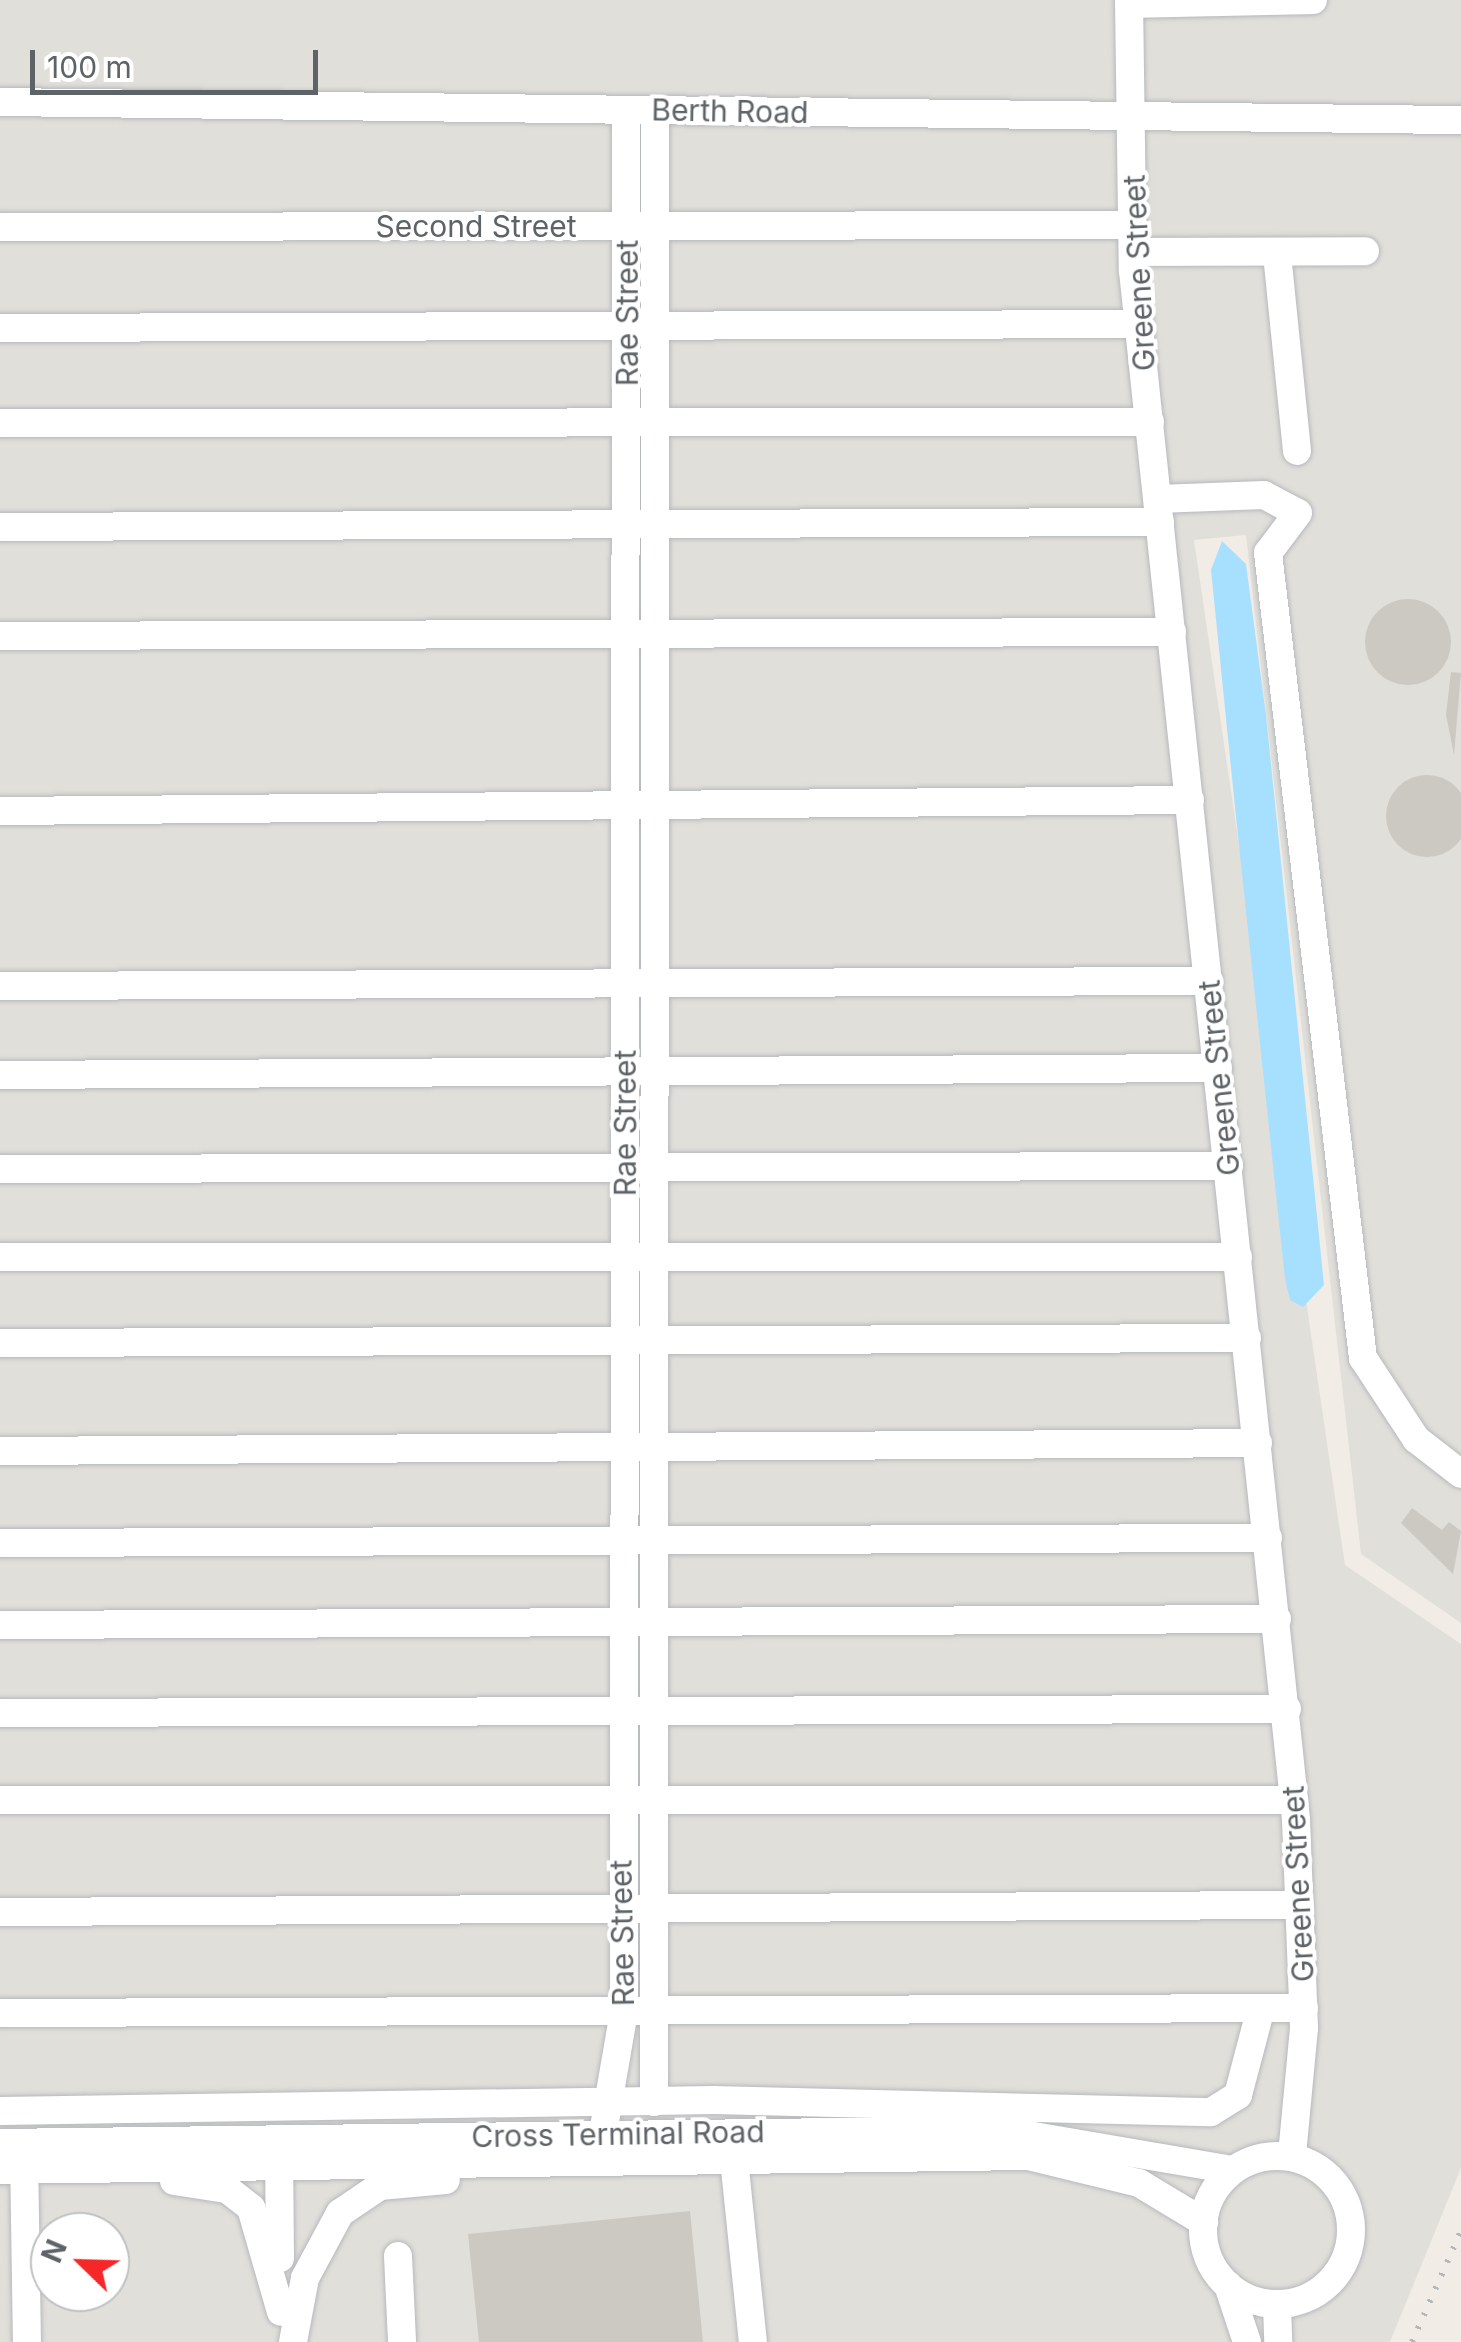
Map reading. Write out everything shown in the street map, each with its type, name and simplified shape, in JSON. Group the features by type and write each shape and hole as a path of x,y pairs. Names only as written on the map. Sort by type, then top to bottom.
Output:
{"street":[{"path":"1129,2 1313,0"},
{"name":"Greene Street","path":"1129,2 1133,239 1139,324 1294,1800 1304,2008 1292,2156"},
{"name":"Berth Road","path":"0,102 1461,120"},
{"name":"Rae Street","path":"626,110 640,226 641,805 654,983 640,1072 640,1170 654,1256 654,2102"},
{"name":"Rae Street","path":"640,226 655,110"},
{"name":"Second Street","path":"0,227 640,226 1133,239 1277,254 1365,251"},
{"path":"1277,254 1298,451"},
{"path":"0,328 1139,324"},
{"path":"0,424 1150,422"},
{"path":"0,527 641,524 1159,511 1264,495 1298,513 1268,552 1363,1358 1416,1439 1461,1474"},
{"path":"0,636 1172,632"},
{"path":"0,811 1190,800"},
{"name":"Rae Street","path":"640,1072 626,983 641,805"},
{"path":"0,986 1209,981"},
{"path":"0,1075 1218,1068"},
{"path":"0,1169 1229,1166"},
{"name":"Rae Street","path":"603,2133 612,2103 624,2011 620,1802 624,1256 640,1170"},
{"path":"0,1257 1238,1257"},
{"path":"0,1344 1247,1338"},
{"path":"0,1451 1258,1443"},
{"path":"0,1543 1268,1538"},
{"path":"0,1625 1277,1619"},
{"path":"0,1713 1286,1709"},
{"path":"0,1800 1294,1800"},
{"path":"0,1912 1300,1905"},
{"path":"0,2112 654,2102 1211,2112 1238,2096 1261,2008"},
{"path":"0,2013 1304,2008"},
{"name":"Cross Terminal Road","path":"12,2156 60,2168 603,2133 998,2130 1232,2170"},
{"path":"278,2152 281,2312"},
{"name":"Cross Terminal Road","path":"12,2156 278,2152 594,2161 1028,2156 1139,2183 1204,2222"},
{"path":"12,2156 13,2263 26,2342"},
{"path":"1228,2285 1277,2305 1322,2289 1349,2249 1349,2213 1334,2180 1292,2156 1232,2170 1204,2222 1208,2258 1228,2285 1246,2342"},
{"path":"734,2159 754,2342"},
{"path":"288,2341 324,2235 380,2186 594,2161"},
{"path":"60,2168 90,2180 227,2189 252,2208 288,2341"},
{"path":"398,2256 402,2342"},
{"path":"1277,2305 1278,2342"}],"shaded area":[{"path":"0,0 1461,0 1461,1623 1361,1554 1246,535 1194,540 1345,1565 1461,1644 1461,2168 1390,2342 0,2342"}],"water":[{"path":"1222,541 1246,564 1266,715 1324,1285 1303,1307 1290,1300 1285,1279 1236,817 1211,570"}],"building":[{"path":"1408,599 1432,606 1444,618 1451,642 1444,666 1432,678 1408,685 1384,678 1372,666 1365,642 1372,618 1384,606"},
{"path":"1451,672 1461,673 1454,755 1446,715"},
{"path":"1427,775 1443,778 1456,787 1465,800 1465,832 1456,845 1443,854 1427,857 1411,854 1398,845 1389,832 1386,816 1389,800 1398,787 1411,778"},
{"path":"1412,1508 1442,1530 1449,1522 1461,1531 1453,1574 1401,1523"},
{"path":"690,2211 703,2342 479,2342 468,2234"}],"railway":[{"path":"1412,2342 1461,2231"}]}
